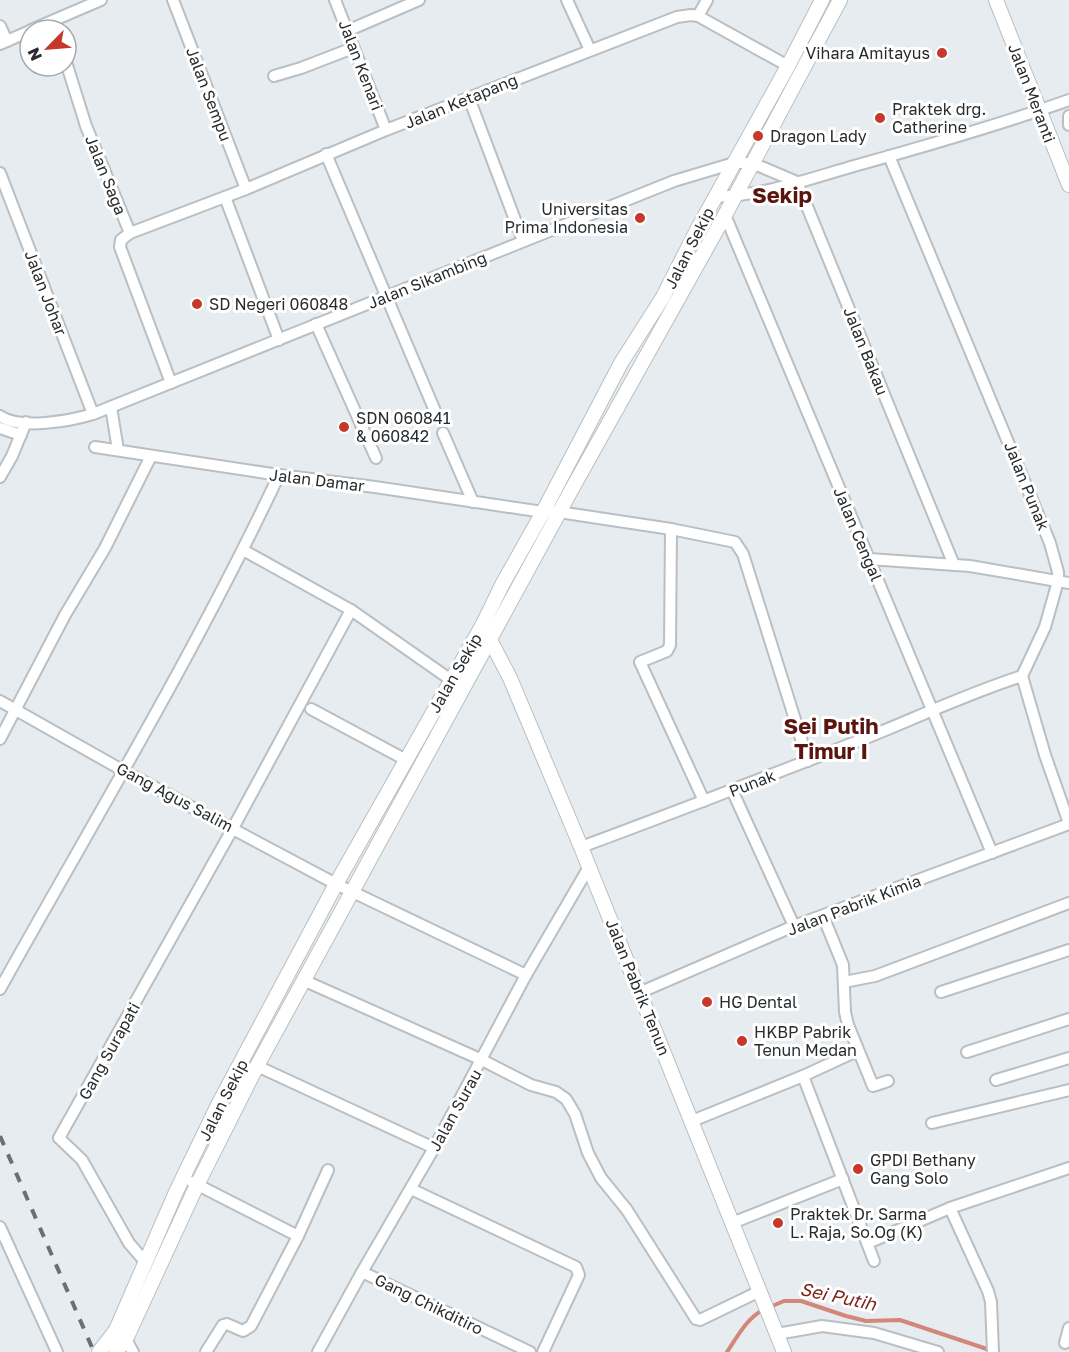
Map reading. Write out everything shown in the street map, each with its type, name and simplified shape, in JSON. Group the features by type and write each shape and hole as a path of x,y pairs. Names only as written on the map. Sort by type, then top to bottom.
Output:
{"street":[{"path":"67,18 101,0"},
{"name":"Jalan Sempu","path":"172,0 246,189"},
{"name":"Jalan Kenari","path":"335,0 386,130"},
{"path":"347,31 419,0"},
{"path":"567,0 590,50"},
{"path":"707,0 698,16 788,66"},
{"name":"Jalan Sekip","path":"116,1352 146,1263 218,1105 336,884 482,626 621,363 663,297 822,0"},
{"name":"Jalan Sekip","path":"99,1352 121,1335 257,1066 350,892 725,215 840,0"},
{"name":"Jalan Meranti","path":"996,0 1069,185"},
{"name":"Jalan Ketapang","path":"130,233 246,189 326,154 590,50 677,17 698,16"},
{"path":"0,26 3,42 18,36"},
{"path":"274,76 353,48"},
{"name":"Jalan Saga","path":"71,78 86,126 130,233 121,240 120,247 171,383"},
{"path":"469,98 523,241"},
{"path":"715,197 735,196 797,182 1039,111 1069,100"},
{"path":"1069,117 1069,125"},
{"path":"326,154 435,411"},
{"name":"Jalan Punak","path":"889,156 1050,543 1063,582 1022,676"},
{"name":"Jalan Sikambing","path":"0,416 8,421 58,422 93,414 674,182 734,163 752,163"},
{"path":"752,163 797,182"},
{"name":"Jalan Johar","path":"0,173 93,414"},
{"name":"Jalan Bakau","path":"797,182 954,565"},
{"path":"225,197 279,340"},
{"name":"Jalan Cengal","path":"725,215 992,853"},
{"path":"316,324 376,458"},
{"path":"621,363 636,372"},
{"path":"111,407 118,450"},
{"path":"0,477 26,422"},
{"path":"0,428 21,435"},
{"path":"443,433 473,502"},
{"name":"Jalan Damar","path":"95,447 543,512 559,512 671,529 735,542 739,547 808,761"},
{"path":"0,739 65,615 105,548 151,456"},
{"path":"0,989 243,550 279,475"},
{"path":"671,529 670,645 667,651 640,662 704,801"},
{"path":"243,550 351,610 451,680"},
{"path":"869,559 1007,571 1063,582"},
{"path":"233,828 351,610"},
{"name":"Jalan Pabrik Tenun","path":"482,626 510,678 641,992 778,1342"},
{"path":"1022,676 1045,755 1069,823"},
{"name":"Punak","path":"581,847 808,761 988,687 1022,676"},
{"name":"Gang Agus Salim","path":"0,701 122,770 350,892 526,975"},
{"path":"311,709 406,760"},
{"path":"732,790 794,926"},
{"name":"Jalan Pabrik Kimia","path":"641,992 794,926 1069,823"},
{"name":"Gang Surapati","path":"146,1263 129,1243 82,1160 59,1138 233,828"},
{"name":"Jalan Surau","path":"318,1352 434,1148 526,975 589,867"},
{"path":"844,982 875,976 1069,903"},
{"path":"823,916 843,965 845,1012 857,1051 873,1086 888,1081"},
{"path":"941,992 1069,951"},
{"path":"303,980 482,1060 531,1085 556,1092 566,1100 575,1114 588,1153 601,1178 627,1210 696,1319 700,1320 762,1297"},
{"path":"967,1052 1069,1019"},
{"path":"692,1121 803,1076 857,1051"},
{"path":"996,1080 1069,1058"},
{"path":"257,1066 434,1148"},
{"path":"803,1076 874,1261"},
{"path":"932,1123 1069,1090"},
{"path":"868,1243 950,1208 1069,1168"},
{"path":"206,1352 223,1324 243,1330 251,1326 298,1236 328,1170"},
{"path":"183,1178 298,1236"},
{"path":"732,1223 843,1179"},
{"path":"411,1189 576,1267 579,1275 543,1352"},
{"path":"950,1208 988,1291 991,1302 993,1352"},
{"path":"0,1227 57,1352"},
{"name":"Gang Chikditiro","path":"362,1272 530,1352"},
{"path":"778,1342 822,1326 874,1333 901,1347 938,1352"},
{"path":"1065,1343 1069,1329"},
{"path":"121,1335 133,1352"}],"waterway":[{"name":"Sei Putih","path":"770,1307 784,1301 801,1301 866,1321 900,1320 990,1350"},
{"name":"Sei Putih","path":"727,1352 747,1323 763,1310"}],"railway":[{"path":"0,1136 94,1352"}],"place":[{"name":"Vihara Amitayus","path":"942,53"},
{"name":"Praktek drg. Catherine","path":"880,118"},
{"name":"Dragon Lady","path":"758,136"},
{"name":"Universitas Prima Indonesia","path":"640,218"},
{"name":"SD Negeri 060848","path":"197,304"},
{"name":"SDN 060841 & 060842","path":"344,427"},
{"name":"HG Dental","path":"707,1002"},
{"name":"HKBP Pabrik Tenun Medan","path":"742,1041"},
{"name":"GPDI Bethany Gang Solo","path":"858,1169"},
{"name":"Praktek Dr. Sarma L. Raja, So.Og (K)","path":"778,1223"}],"district":[{"name":"Sekip","path":"782,195"},
{"name":"Sei Putih Timur I","path":"831,738"}]}
